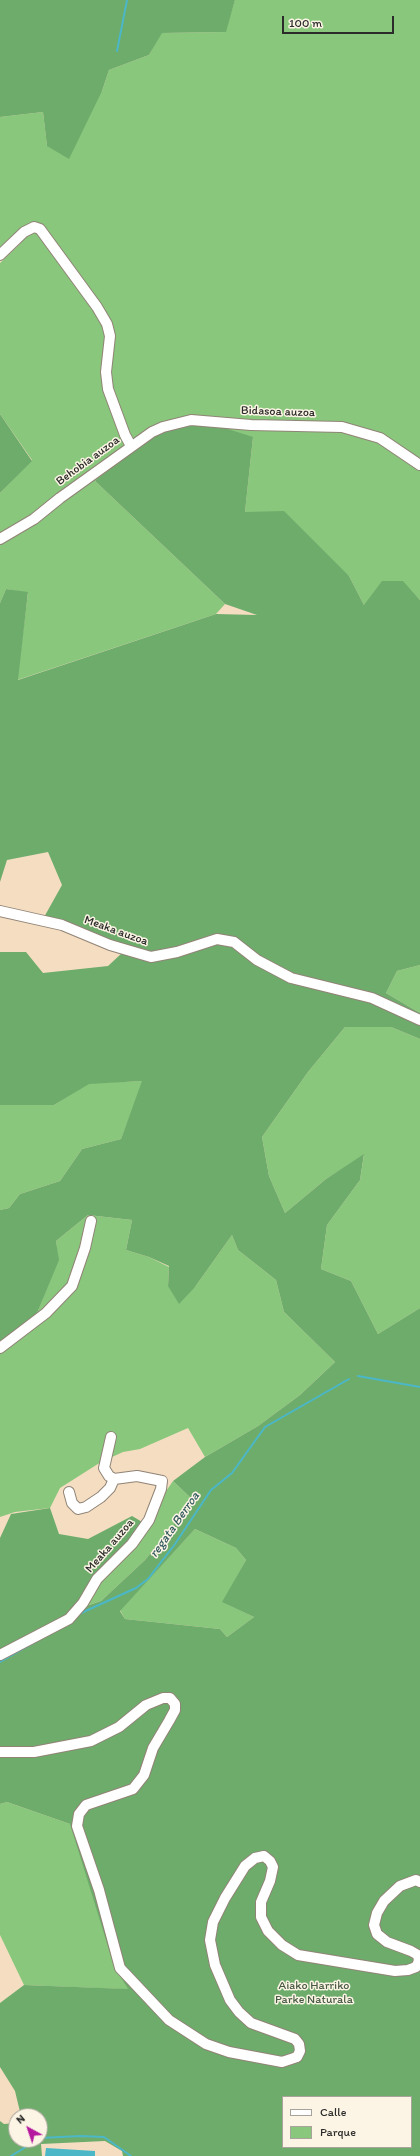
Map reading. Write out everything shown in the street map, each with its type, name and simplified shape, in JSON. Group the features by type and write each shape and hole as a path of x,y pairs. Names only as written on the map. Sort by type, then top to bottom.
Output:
{"street":[{"name":"Behobia auzoa","path":"0,255 24,232 34,228 40,229 97,307 107,324 110,336 106,372 108,389 119,422 131,446 34,519 0,539"},
{"name":"Bidasoa auzoa","path":"131,446 163,427 191,420 251,425 342,427 380,438 420,465"},
{"name":"Meaka auzoa","path":"0,911 62,925 110,945 151,957 177,952 217,939 234,942 257,960 291,978 372,998 420,1020"},
{"path":"0,1348 46,1313 72,1286 85,1248 91,1221"},
{"path":"69,1492 72,1503 78,1508 86,1507 101,1497 110,1488 114,1479 109,1476 104,1468 111,1437"},
{"name":"Meaka auzoa","path":"0,1655 69,1619 83,1603 97,1579 132,1544 149,1520 161,1489 162,1481 137,1476 114,1479"},
{"path":"0,1752 34,1752 91,1741 119,1727 146,1705 163,1698 170,1698 175,1704 175,1710 153,1748 144,1776 133,1789 86,1805 79,1814 77,1826 99,1890 120,1968 169,2020 206,2044 229,2052 282,2062 297,2057 300,2051 299,2044 295,2039 251,2024 239,2012 230,2000 215,1966 210,1940 213,1922 245,1866 255,1858 264,1856 270,1861 273,1867 270,1880 261,1902 261,1917 268,1931 282,1945 298,1955 395,1971 408,1970 416,1967 419,1961 418,1955 386,1942 377,1934 374,1925 377,1913 384,1901 400,1886 416,1880 420,1882"}],"green space":[{"path":"0,0 235,0 226,32 162,33 149,55 109,70 102,91 69,159 47,146 43,112 0,117"},
{"path":"235,0 420,0 420,600 403,582 364,605 349,576 245,512 253,437 95,481 225,604 216,614 17,680 28,593 6,589 0,603 0,493 32,460 0,414 0,263 23,241 0,260 0,117 43,112 47,146 102,91 109,70 149,55 161,33 225,32"},
{"path":"0,414 32,461 0,493"},
{"path":"187,416 253,437 245,512 284,511 349,576 364,605 382,581 403,581 420,600 420,965 397,971 386,993 420,1013 420,1039 391,1027 345,1027 308,1072 262,1137 269,1176 285,1213 326,1179 364,1154 360,1180 327,1225 321,1269 351,1281 378,1334 420,1308 420,2156 123,2156 122,2151 105,2141 48,2144 48,2108 19,2108 15,2091 0,2067 0,2003 24,1985 128,1989 114,1966 70,1824 7,1802 0,1804 0,1538 11,1514 50,1508 59,1534 88,1539 132,1516 144,1523 95,1575 80,1608 101,1601 145,1560 193,1500 173,1481 205,1457 258,1426 300,1395 335,1362 284,1312 276,1280 238,1250 232,1235 195,1287 179,1304 168,1286 169,1266 149,1257 126,1250 132,1220 88,1215 56,1241 59,1260 35,1318 0,1341 0,1210 9,1208 20,1194 60,1181 82,1149 121,1139 142,1081 89,1084 54,1105 0,1105 0,952 26,952 43,973 108,966 122,953 43,919 62,885 48,852 7,860 0,882 0,603 6,589 28,592 18,680 216,614 257,615 225,604 95,481 128,454","holes":["195,1529 236,1548 246,1560 222,1602 254,1617 227,1637 220,1629 125,1619 120,1611"]},
{"path":"420,965 420,1013 386,993 397,971"},
{"path":"345,1027 391,1027 420,1039 420,1308 378,1334 351,1281 321,1269 327,1225 360,1180 364,1155 326,1179 285,1213 269,1176 262,1137 308,1072"},
{"path":"143,1081 121,1139 82,1149 60,1181 20,1194 9,1208 0,1210 0,1105 54,1105 89,1083"},
{"path":"88,1215 132,1220 126,1250 149,1257 169,1267 168,1286 195,1287 232,1235 238,1250 276,1280 284,1312 335,1362 300,1395 258,1426 205,1457 188,1428 140,1449 123,1452 101,1462 60,1488 50,1508 15,1512 0,1517 0,1341 35,1318 58,1260 56,1241"},
{"path":"173,1481 193,1500 145,1560 101,1601 79,1608 95,1575 144,1523"},
{"path":"195,1529 236,1548 246,1560 223,1602 254,1617 227,1637 220,1629 125,1619 120,1610"},
{"name":"Aiako Harriko Parke Naturala","path":"7,1802 70,1824 420,1896 420,2156 273,2156 121,1989 24,1985 0,1935 0,1804"},
{"path":"0,2121 4,2124 8,2124 8,2148 41,2148 42,2156 0,2156"}],"water":[{"path":"46,2148 95,2151 95,2156 45,2156"}],"waterway":[{"path":"117,51 127,0"},
{"name":"regata Berroa","path":"358,1376 420,1387"},
{"name":"regata Berroa","path":"79,1614 136,1588 148,1579 175,1544 211,1490 232,1473 265,1427 349,1379"},
{"name":"regata Berroa","path":"0,1662 44,1637"},
{"path":"48,2138 81,2136 104,2137 131,2156"},
{"path":"11,2156 24,2148"}]}
